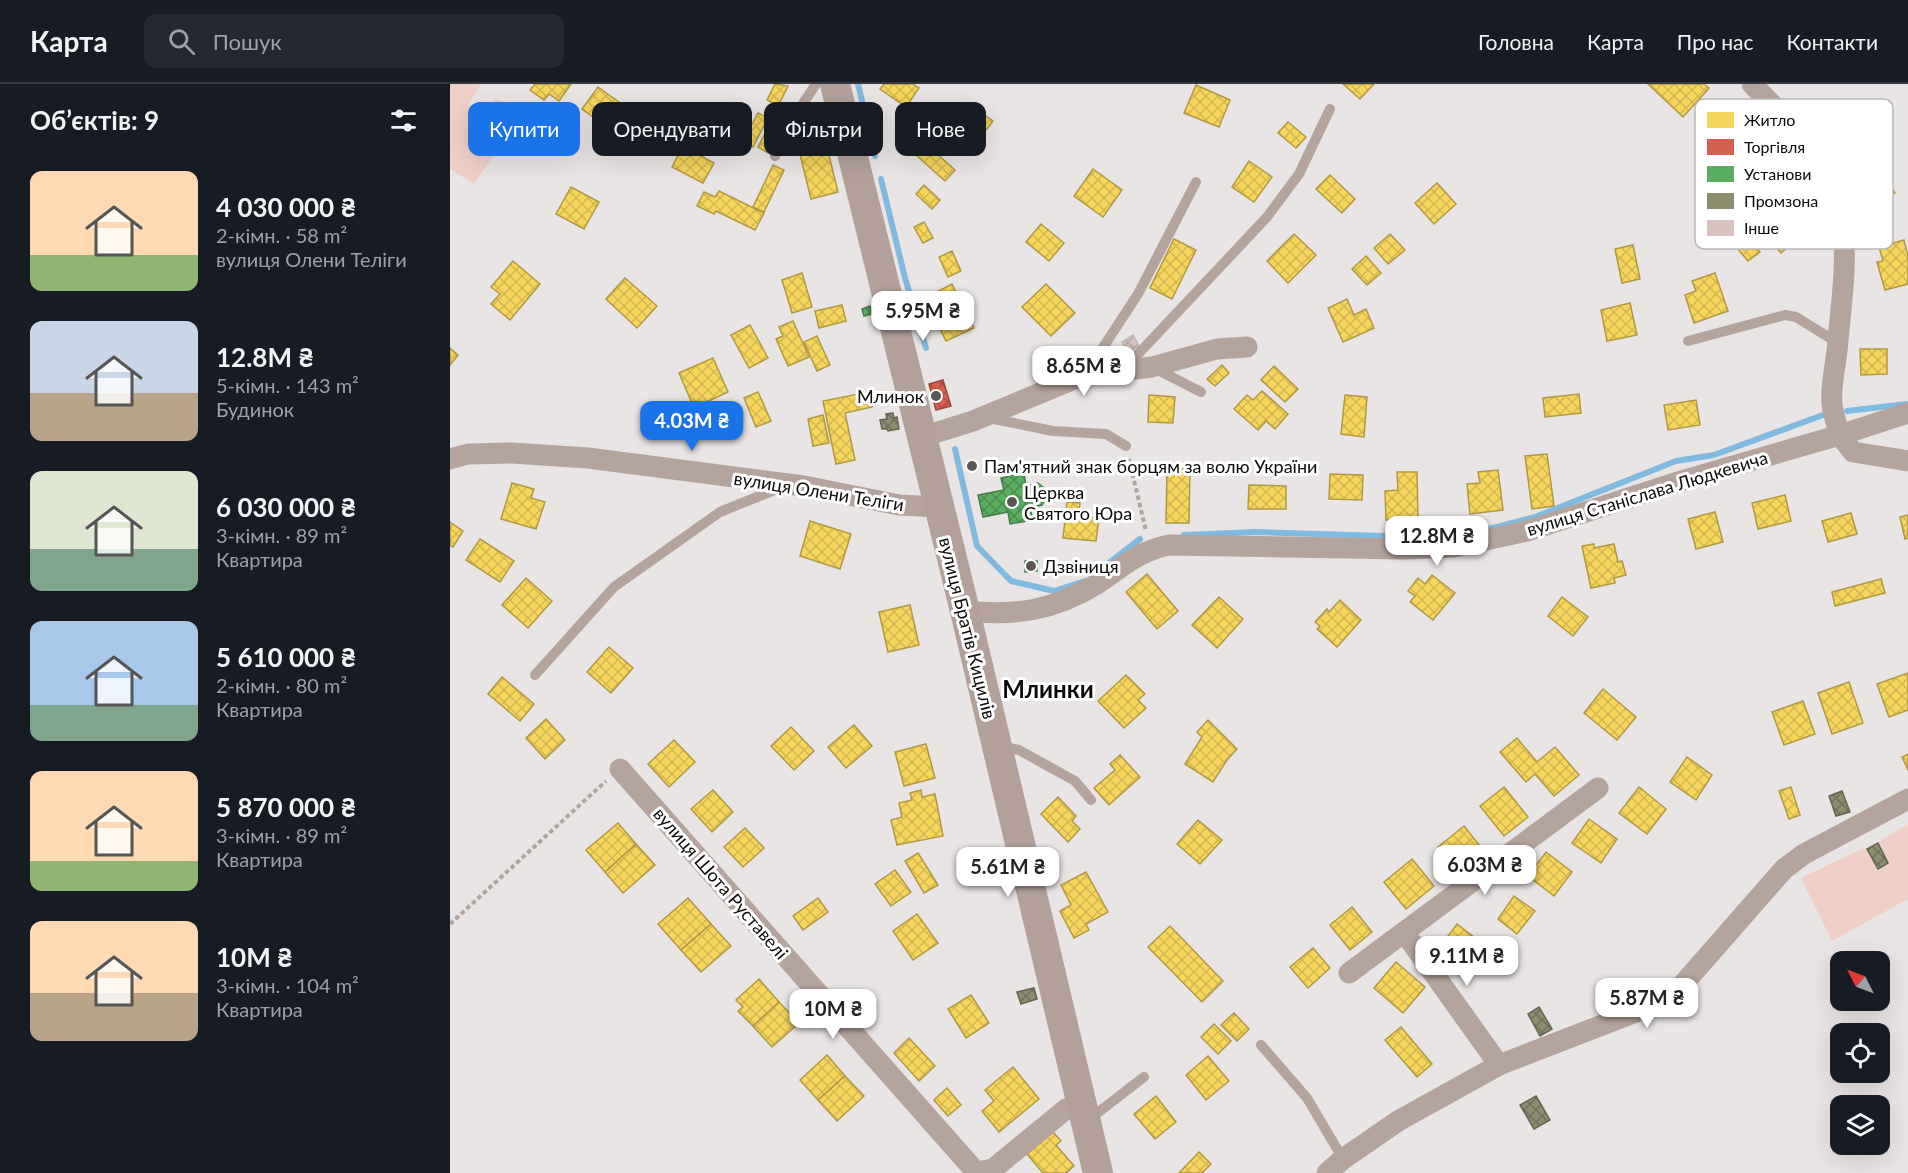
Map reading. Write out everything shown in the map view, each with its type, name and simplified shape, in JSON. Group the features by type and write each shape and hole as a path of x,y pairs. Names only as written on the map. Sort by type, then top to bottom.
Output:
{"street":[{"name":"вулиця Братів Кицилів","path":"835,84 965,611 1098,1173"},
{"path":"1752,84 1766,99"},
{"path":"1845,249 1832,402 1834,416 1840,435 1852,452 1908,461"},
{"path":"922,437 982,417 1084,375 1152,367 1217,349 1246,346"},
{"name":"вулиця Станіслава Людкевича","path":"965,611 992,614 1024,613 1062,602 1096,585 1151,549 1169,545 1404,549 1454,547 1527,531 1681,481 1908,413"},
{"name":"вулиця Олени Теліги","path":"450,459 468,454 512,453 577,457 788,485 899,505 939,507"},
{"name":"вулиця Шота Руставелі","path":"620,769 975,1173 993,1169 1066,1109 1083,1113"},
{"path":"1349,973 1598,788"},
{"path":"1327,1173 1343,1159 1398,1121 1499,1065 1649,1007 1677,990 1784,870 1814,848 1908,799"},
{"path":"1404,932 1499,1065"}],"lane":[{"path":"804,102 816,84"},
{"path":"1124,370 1267,216 1299,174 1330,109"},
{"path":"1084,375 1138,294 1196,182"},
{"path":"1688,341 1785,315 1796,317 1838,343"},
{"path":"1152,367 1201,392"},
{"path":"982,417 1053,431 1106,434 1126,446"},
{"path":"535,675 614,587 720,512 788,485"},
{"path":"997,744 1018,750 1075,781 1091,800"},
{"path":"1262,1045 1307,1098 1343,1159"},
{"path":"1083,1113 1144,1077"}],"path":[{"path":"1126,446 1151,549"},
{"path":"450,924 620,769"}],"shaded area":[{"path":"450,84 481,84 468,102 468,156 494,156 474,184 450,169"},
{"path":"1908,824 1908,899 1832,941 1801,878 1864,848 1867,849"}],"building: Житло":[{"path":"535,84 571,84 559,101 549,94 544,100 530,90"},
{"path":"775,84 788,86 780,102 767,100"},
{"path":"884,84 913,84 919,88 909,102 899,102 880,89"},
{"path":"1343,84 1374,84 1360,99"},
{"path":"1648,84 1704,84 1709,88 1699,99 1695,99 1695,104 1683,117"},
{"path":"1196,85 1230,100 1219,127 1184,113"},
{"path":"598,87 619,102 592,102 592,116 582,109"},
{"path":"758,113 764,116 764,126 753,147 752,146 752,124"},
{"path":"986,116 993,121 986,130"},
{"path":"1288,122 1306,137 1296,148 1278,133"},
{"path":"764,135 764,151 758,147"},
{"path":"678,156 701,156 714,163 703,183 672,167"},
{"path":"800,156 829,156 838,192 811,199"},
{"path":"917,156 939,156 955,170 945,181"},
{"path":"1249,161 1272,177 1254,202 1232,187"},
{"path":"773,165 784,170 764,212 753,207"},
{"path":"1093,169 1122,190 1103,217 1074,196"},
{"path":"1330,175 1355,199 1342,213 1316,189"},
{"path":"1437,183 1456,204 1434,224 1415,203"},
{"path":"924,185 940,200 932,209 916,194"},
{"path":"571,187 599,202 584,229 556,214"},
{"path":"719,191 764,213 755,230 716,211 714,214 697,206 704,192 715,197"},
{"path":"924,222 933,238 923,243 914,227"},
{"path":"1041,224 1064,243 1049,261 1026,242"},
{"path":"1294,234 1316,255 1288,283 1267,261"},
{"path":"1390,234 1405,250 1388,264 1374,248"},
{"path":"1174,239 1196,250 1172,299 1150,288"},
{"path":"1904,240 1908,256 1908,284 1885,290 1877,262 1883,261 1880,249 1893,249 1893,243"},
{"path":"1633,245 1640,279 1622,283 1615,249"},
{"path":"1738,249 1757,249 1760,252 1748,261"},
{"path":"952,251 961,271 948,277 939,257"},
{"path":"1366,256 1381,273 1367,285 1352,269"},
{"path":"513,261 540,284 510,320 491,304 500,294 491,287"},
{"path":"802,273 812,307 792,313 782,280"},
{"path":"1715,273 1728,311 1694,323 1685,295 1696,291 1692,281"},
{"path":"625,278 657,306 637,328 606,299"},
{"path":"952,284 974,328 946,341 925,298"},
{"path":"1046,284 1075,313 1051,336 1022,307"},
{"path":"1347,299 1354,315 1366,309 1374,328 1343,342 1328,308"},
{"path":"1630,303 1637,335 1607,341 1601,310"},
{"path":"842,305 846,321 819,328 815,311"},
{"path":"793,321 809,357 788,366 776,339 783,336 779,327"},
{"path":"750,325 768,358 749,368 731,335"},
{"path":"817,336 830,365 817,371 804,342"},
{"path":"450,348 458,355 450,365"},
{"path":"1860,349 1887,349 1887,374 1861,375"},
{"path":"713,358 728,392 694,408 679,373"},
{"path":"1222,365 1229,373 1215,386 1207,379"},
{"path":"1274,366 1298,389 1285,402 1261,380"},
{"path":"1262,391 1288,414 1275,429 1266,421 1258,430 1234,409 1247,395 1253,400"},
{"path":"758,392 771,421 756,427 744,398"},
{"path":"868,392 872,407 845,413 855,460 836,464 823,401"},
{"path":"1579,394 1581,413 1545,417 1543,398"},
{"path":"1149,395 1175,397 1173,423 1148,422"},
{"path":"1345,395 1367,397 1364,437 1341,434"},
{"path":"1696,400 1700,425 1668,430 1664,405"},
{"path":"823,415 829,443 813,446 808,419"},
{"path":"1547,454 1554,506 1532,509 1525,456"},
{"path":"1167,469 1190,469 1189,523 1166,523"},
{"path":"1498,470 1503,510 1470,514 1467,484 1480,483 1478,472"},
{"path":"1397,472 1417,472 1418,519 1386,520 1385,491 1398,490"},
{"path":"1330,474 1363,475 1362,500 1329,499"},
{"path":"512,483 534,489 531,498 545,502 536,529 501,519"},
{"path":"1249,485 1286,486 1286,509 1248,509"},
{"path":"1785,495 1791,521 1758,529 1752,503"},
{"path":"1067,502 1080,503 1078,516 1099,518 1096,541 1063,538"},
{"path":"1715,512 1723,542 1696,549 1688,519"},
{"path":"1851,513 1857,534 1828,542 1822,521"},
{"path":"1908,515 1908,538 1905,539 1900,517"},
{"path":"810,521 851,534 840,569 800,556"},
{"path":"450,522 463,531 453,547 450,545"},
{"path":"480,539 514,561 500,582 466,560"},
{"path":"1594,544 1594,548 1614,544 1618,562 1622,561 1626,575 1614,578 1615,583 1591,588 1582,546"},
{"path":"1147,574 1178,611 1157,629 1126,592"},
{"path":"1432,575 1455,593 1433,620 1410,602 1415,596 1408,591 1418,578 1425,584"},
{"path":"526,578 552,601 528,628 502,605"},
{"path":"1881,579 1885,593 1835,606 1832,592"},
{"path":"1219,597 1243,619 1217,648 1192,625"},
{"path":"1562,597 1588,617 1573,636 1548,616"},
{"path":"1340,600 1361,620 1337,647 1317,629 1320,626 1315,622 1327,609 1329,612"},
{"path":"910,605 919,645 888,652 879,612"},
{"path":"609,647 633,668 611,693 587,672"},
{"path":"1908,673 1908,710 1889,717 1877,684"},
{"path":"1126,675 1145,694 1138,700 1146,708 1124,728 1098,701"},
{"path":"502,677 534,704 520,721 488,694"},
{"path":"1849,682 1863,723 1832,734 1818,693"},
{"path":"1603,689 1636,717 1617,740 1584,713"},
{"path":"1803,701 1815,734 1784,745 1772,712"},
{"path":"546,719 565,740 545,759 526,738"},
{"path":"1208,720 1237,749 1213,782 1185,764 1202,737 1197,732"},
{"path":"854,725 872,746 846,768 828,747"},
{"path":"791,727 814,751 794,770 771,746"},
{"path":"1517,738 1537,762 1555,747 1579,775 1554,796 1535,774 1526,782 1500,752"},
{"path":"674,740 695,762 669,787 648,764"},
{"path":"926,744 935,778 904,786 895,752"},
{"path":"1908,754 1908,770 1902,757"},
{"path":"1120,755 1140,777 1109,805 1094,788 1115,770 1110,764"},
{"path":"1687,757 1712,775 1696,800 1670,782"},
{"path":"1504,787 1528,817 1504,836 1480,806"},
{"path":"1639,787 1666,809 1647,834 1619,813"},
{"path":"1791,787 1800,815 1789,819 1779,791"},
{"path":"713,790 733,812 712,832 691,809"},
{"path":"921,790 922,797 935,794 943,836 897,845 891,820 902,817 899,803 912,800 910,793"},
{"path":"1058,797 1076,816 1072,821 1080,829 1068,842 1041,814"},
{"path":"1589,819 1617,839 1601,863 1572,843"},
{"path":"1198,820 1222,840 1200,864 1177,844"},
{"path":"618,823 636,844 605,872 586,850"},
{"path":"1464,826 1483,850 1457,871 1438,847"},
{"path":"745,828 764,848 743,867 724,847"},
{"path":"636,844 655,865 623,893 605,872"},
{"path":"1546,852 1572,872 1554,896 1528,876"},
{"path":"918,853 938,885 924,893 905,861"},
{"path":"1412,859 1434,886 1406,909 1384,882"},
{"path":"895,870 911,892 891,906 875,884"},
{"path":"1086,872 1108,912 1086,924 1089,930 1074,938 1060,911 1071,905 1061,885"},
{"path":"1514,896 1535,911 1517,934 1498,919"},
{"path":"688,898 711,924 681,950 658,924"},
{"path":"818,898 828,912 803,930 793,916"},
{"path":"1352,907 1372,932 1350,950 1330,925"},
{"path":"917,914 938,943 913,960 893,931"},
{"path":"711,924 731,946 701,972 681,950"},
{"path":"1457,924 1479,941 1474,949 1481,954 1470,969 1463,964 1459,968 1436,952"},
{"path":"1170,926 1223,981 1202,1002 1148,947"},
{"path":"1313,948 1330,968 1308,988 1290,967"},
{"path":"1396,962 1425,987 1403,1013 1374,988"},
{"path":"759,979 779,1002 753,1026 738,1011 743,1007 736,1000"},
{"path":"971,995 989,1023 966,1038 948,1009"},
{"path":"779,1002 799,1023 772,1047 753,1026"},
{"path":"1234,1013 1249,1029 1237,1041 1221,1025"},
{"path":"1214,1024 1231,1041 1218,1054 1201,1037"},
{"path":"1401,1027 1432,1064 1417,1077 1385,1040"},
{"path":"909,1038 935,1066 919,1081 894,1053"},
{"path":"827,1055 845,1076 818,1100 800,1080"},
{"path":"1208,1056 1229,1081 1206,1100 1186,1075"},
{"path":"1013,1067 1039,1099 999,1132 982,1111 994,1101 985,1090"},
{"path":"845,1076 864,1096 837,1121 818,1100"},
{"path":"947,1088 961,1105 948,1116 934,1100"},
{"path":"1156,1096 1176,1122 1155,1139 1134,1114"},
{"path":"1053,1132 1061,1141 1056,1145 1074,1166 1066,1173 1043,1173 1027,1154"},
{"path":"1199,1152 1211,1164 1202,1173 1179,1173"}],"building: Торгівля":[{"path":"943,380 951,406 936,410 929,384"}],"building: Установи":[{"path":"870,306 872,314 864,316 862,309"},
{"name":"Церква Святого Юра","path":"1024,473 1026,486 1038,483 1044,488 1046,498 1042,505 1030,508 1033,520 1010,524 1008,512 983,517 978,495 1004,490 1001,478"},
{"name":"Дзвіниця","path":"1025,561 1037,561 1037,571 1025,572"}],"building: Промзона":[{"path":"893,413 894,418 897,417 899,429 888,431 882,429 880,420 887,419 886,414"},
{"path":"1842,791 1850,812 1836,816 1829,796"},
{"path":"1878,843 1888,863 1878,869 1867,849"},
{"path":"1034,988 1037,999 1021,1004 1017,992"},
{"path":"1539,1007 1552,1029 1540,1036 1528,1014"},
{"path":"1536,1096 1550,1120 1534,1129 1520,1105"}],"building: Інше":[{"path":"1133,335 1139,346 1128,353 1122,342"}],"waterway":[{"path":"858,84 862,102"},
{"path":"881,179 905,278 926,348"},
{"path":"1847,411 1907,404"},
{"path":"1184,535 1256,532 1438,536 1489,529 1535,517 1676,461 1714,455 1823,415"},
{"path":"955,449 977,546 1011,581 1054,591 1085,581"},
{"path":"1105,566 1140,539"}],"place":[{"name":"Млинок","path":"936,396"},
{"name":"Пам'ятний знак борцям за волю України","path":"972,466"},
{"name":"Церква Святого Юра","path":"1012,502"},
{"name":"Дзвіниця","path":"1031,566"}],"district":[{"name":"Млинки","path":"1048,688"}]}
